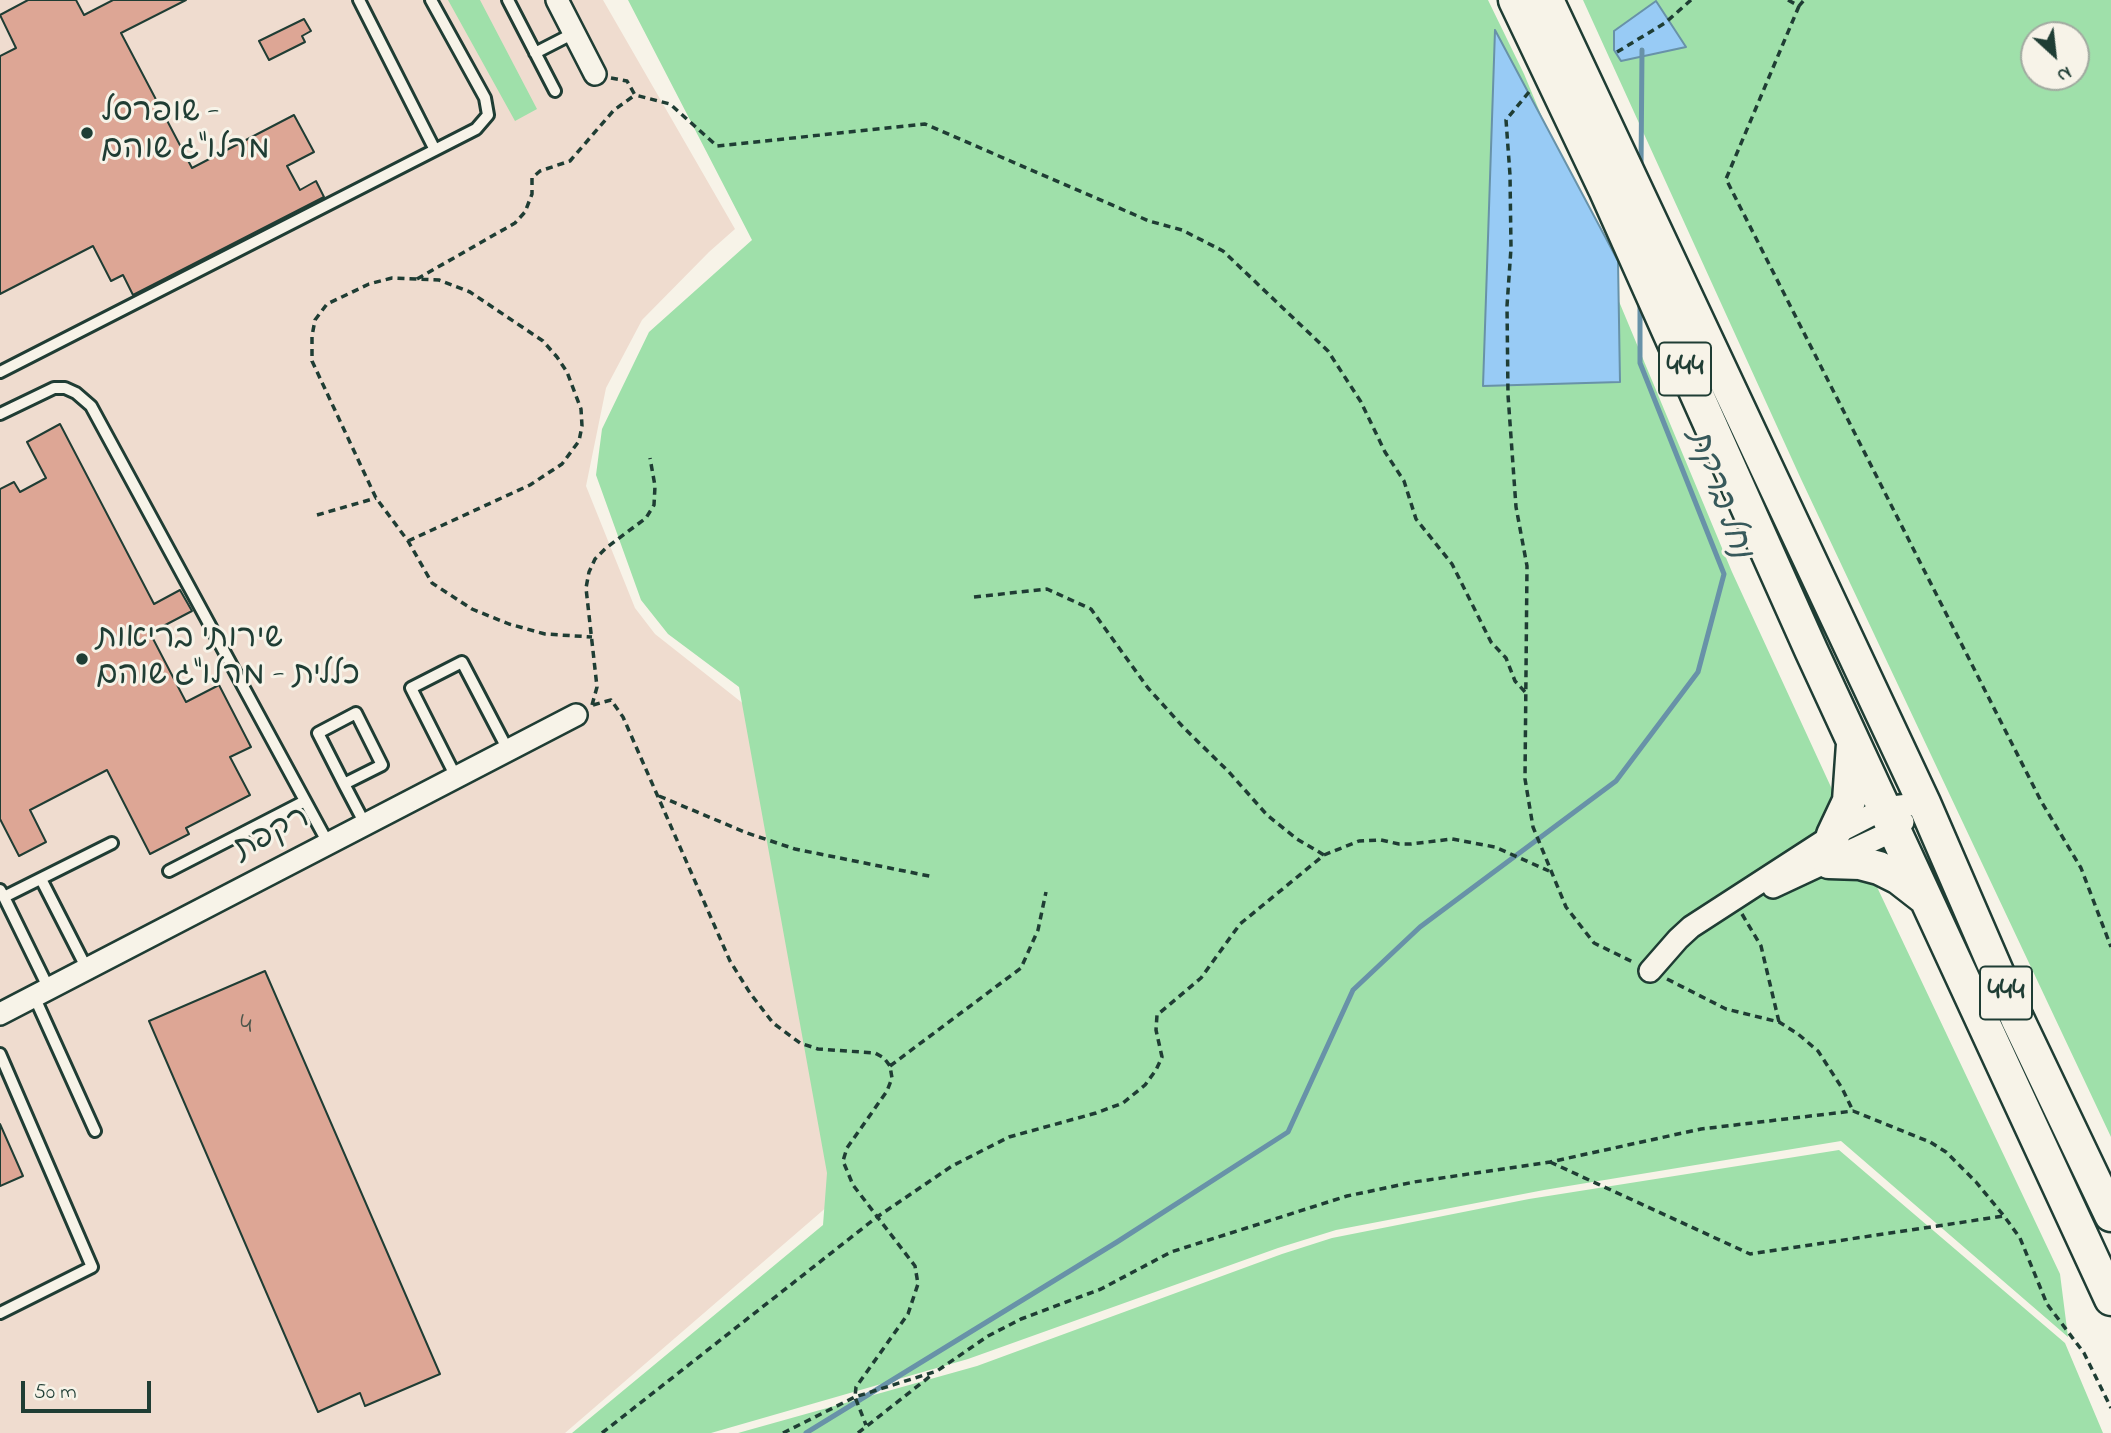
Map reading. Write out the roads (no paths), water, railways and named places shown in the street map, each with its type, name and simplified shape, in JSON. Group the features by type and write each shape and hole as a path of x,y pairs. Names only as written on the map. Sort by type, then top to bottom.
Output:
{"main road":[{"name":"444","path":"1515,0 1605,189 1853,740 2111,1298"},
{"name":"444","path":"1547,0 1924,803 2017,1018 2111,1215"},
{"path":"1853,740 1849,801 1831,849 1899,878 1927,900"}],"street":[{"path":"556,0 595,74"},
{"name":"רקפת","path":"0,1014 584,710"},
{"path":"1650,971 1678,939 1710,914 1924,803"},
{"path":"1710,914 1735,904 1831,849"}],"lane":[{"path":"359,0 435,150"},
{"path":"0,372 476,129 488,115 485,98 431,0"},
{"path":"508,0 555,91"},
{"path":"535,53 574,33"},
{"path":"0,414 54,388 65,388 76,393 91,406 328,844"},
{"path":"456,777 411,688 462,662 508,750"},
{"path":"344,784 382,765 356,713 318,733 344,784 365,824"},
{"path":"169,871 305,801"},
{"path":"95,1131 2,893 41,879 112,843"},
{"path":"41,879 87,969"},
{"path":"0,1054 92,1267 0,1313"}],"water":[{"path":"1656,1 1686,47 1621,61 1614,50 1614,31"},
{"path":"1495,30 1618,261 1620,382 1483,386"}],"waterway":[{"name":"נחל ברקת","path":"1641,170 1642,50"},
{"path":"806,1433 1117,1242 1288,1132 1353,990 1420,927 1616,781 1698,672 1724,574 1640,363 1640,302"}],"place":[{"name":"שופרסל - מרלו\"ג שוהם","path":"87,133"},
{"name":"שירותי בריאות כללית - מרלו\"ג שוהם","path":"82,659"}]}
